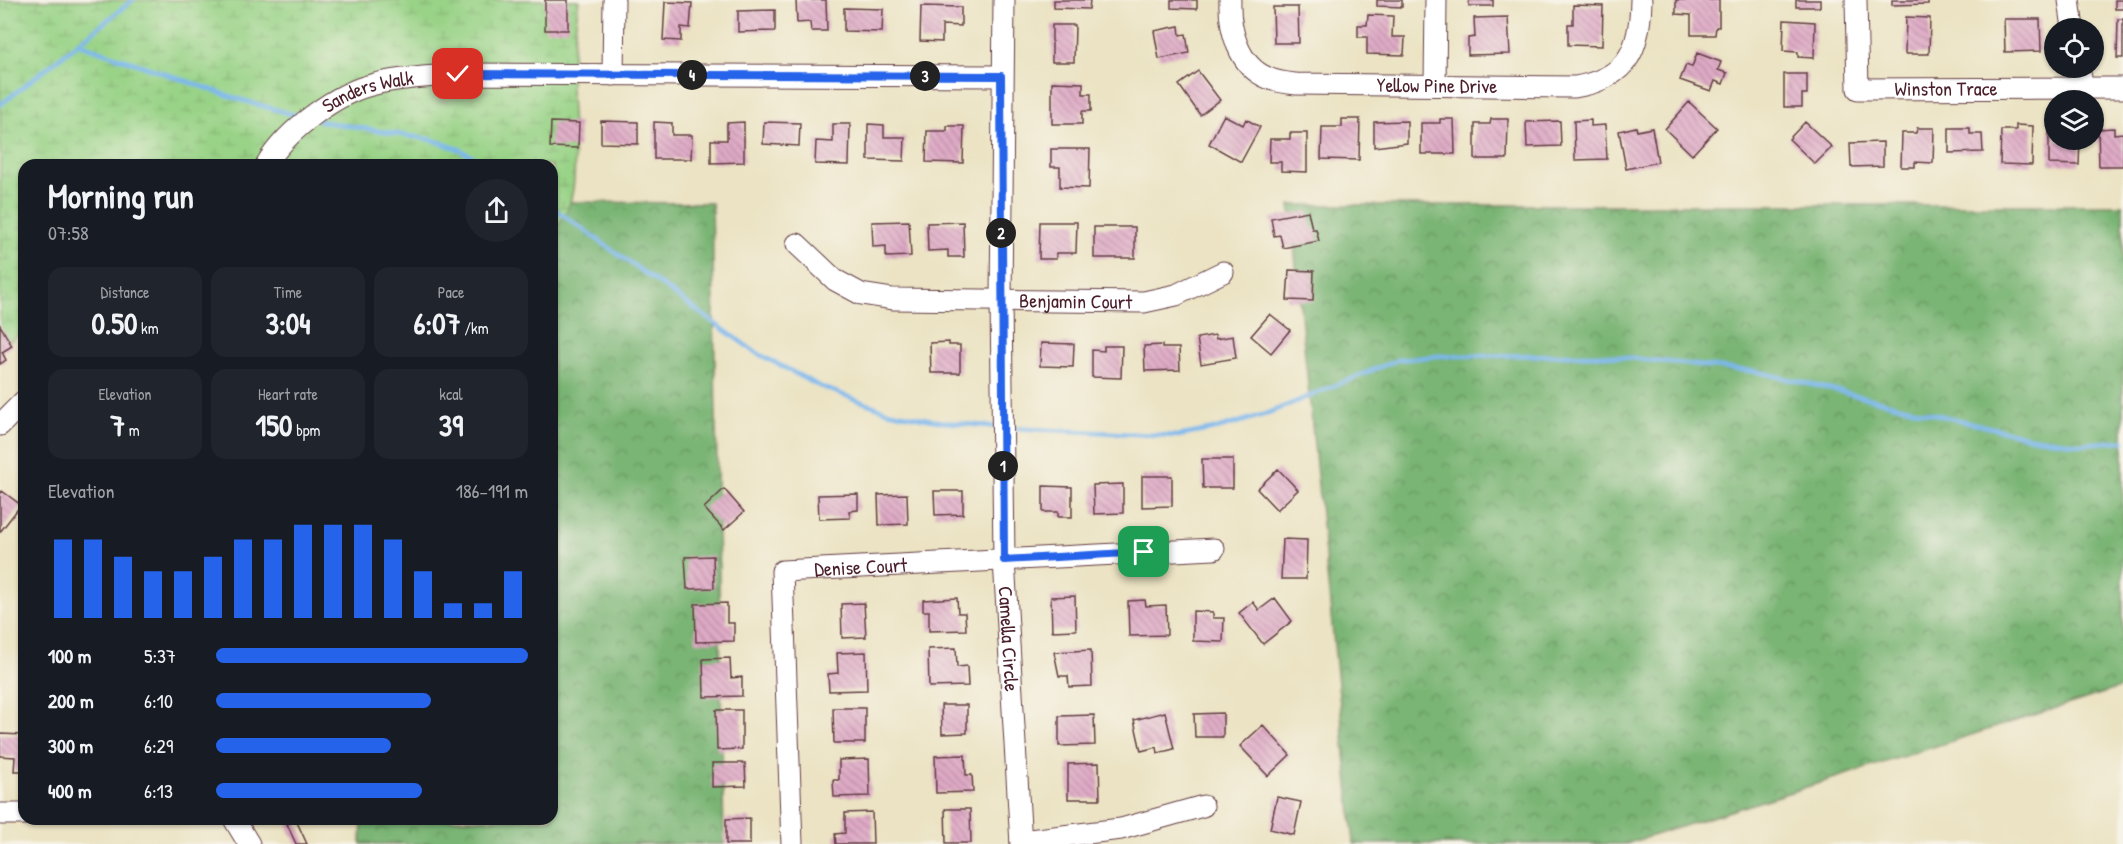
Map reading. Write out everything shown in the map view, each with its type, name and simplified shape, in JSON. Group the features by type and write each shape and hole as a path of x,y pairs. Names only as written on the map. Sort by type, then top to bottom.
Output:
{"street":[{"path":"613,75 614,0"},
{"name":"Camella Circle","path":"1004,0 1001,76 1004,560 1021,843"},
{"name":"Yellow Pine Drive","path":"1230,0 1236,46 1250,66 1268,78 1296,84 1575,87 1598,83 1616,73 1638,42 1641,0"},
{"path":"1435,85 1436,0"},
{"name":"Winston Trace","path":"1856,0 1858,89 2123,88"},
{"path":"2069,0 2072,18"},
{"name":"Sanders Walk","path":"270,159 322,107 374,84 458,74 1001,76"},
{"path":"2081,78 2083,89"},
{"name":"Benjamin Court","path":"797,244 835,280 861,294 893,299 1144,302 1176,295 1223,272"},
{"path":"0,425 18,407"},
{"name":"Denise Court","path":"792,844 782,571 1214,549"},
{"path":"1021,843 1121,828 1203,806"},
{"path":"0,814 18,814"},
{"path":"238,825 249,844"}],"green space":[{"path":"0,0 579,0 571,77 574,184 570,203 558,223 558,159 18,159 18,335 0,350"},
{"path":"558,202 712,203 724,844 361,844 362,825 558,825"},
{"path":"1290,205 2123,205 2123,687 1626,844 1354,844"}],"building":[{"path":"545,0 568,0 568,30 545,30"},
{"path":"796,0 826,0 827,31 811,31 810,22 797,23"},
{"path":"1054,0 1090,0 1089,9 1054,8"},
{"path":"1171,0 1197,0 1197,9 1171,8"},
{"path":"1377,0 1402,0 1402,7 1377,6"},
{"path":"1469,0 1493,0 1493,6 1469,6"},
{"path":"1676,0 1719,0 1719,27 1716,27 1715,35 1691,35 1691,15 1676,14"},
{"path":"1796,0 1820,0 1820,7 1796,7"},
{"path":"1892,0 1928,0 1928,4 1892,5"},
{"path":"2115,0 2123,0 2123,9 2115,9"},
{"path":"665,2 692,3 690,28 681,27 681,41 663,40"},
{"path":"1573,5 1603,6 1602,46 1568,45 1568,24 1573,24"},
{"path":"921,6 961,7 961,26 942,25 942,42 920,41"},
{"path":"1273,7 1298,7 1299,43 1274,43"},
{"path":"844,8 883,9 882,32 844,31"},
{"path":"775,10 775,31 738,32 738,11"},
{"path":"1368,15 1393,16 1392,37 1405,37 1404,55 1367,54 1367,37 1358,37 1358,25 1367,25"},
{"path":"1508,17 1510,54 1468,55 1468,38 1475,37 1474,18"},
{"path":"1906,17 1930,18 1929,54 1905,54"},
{"path":"2004,19 2040,19 2041,51 2005,52"},
{"path":"2118,19 2123,19 2123,58 2117,58"},
{"path":"1784,20 1815,22 1814,58 1798,57 1798,52 1783,51"},
{"path":"1052,25 1075,25 1074,62 1052,62"},
{"path":"1179,26 1180,35 1186,34 1189,53 1159,59 1154,31"},
{"path":"1697,53 1721,62 1718,70 1727,73 1723,84 1715,81 1711,91 1680,80 1686,65 1692,67"},
{"path":"1198,71 1220,100 1200,115 1179,85"},
{"path":"1784,74 1807,74 1807,94 1802,94 1802,107 1784,107"},
{"path":"1052,82 1083,83 1083,94 1091,94 1091,111 1082,111 1082,124 1052,124"},
{"path":"1689,102 1717,128 1692,155 1665,129"},
{"path":"1224,115 1243,125 1246,119 1260,127 1241,162 1209,144"},
{"path":"1342,119 1360,119 1359,160 1321,159 1322,127 1342,127"},
{"path":"1440,119 1454,119 1455,154 1421,154 1421,123 1440,123"},
{"path":"1491,119 1508,119 1507,159 1475,159 1475,124 1490,124"},
{"path":"1591,120 1591,126 1605,125 1607,159 1575,160 1574,121"},
{"path":"601,121 638,122 638,144 601,143"},
{"path":"1407,121 1407,143 1374,147 1374,122"},
{"path":"1560,121 1561,146 1527,147 1526,122"},
{"path":"551,122 579,123 578,148 550,147"},
{"path":"654,122 672,123 672,135 692,135 691,159 654,159"},
{"path":"744,122 744,162 711,163 711,140 727,140 727,123"},
{"path":"764,122 800,123 799,146 763,144"},
{"path":"1805,122 1832,147 1815,164 1789,139"},
{"path":"833,124 850,124 849,165 815,164 816,141 833,142"},
{"path":"868,124 884,125 884,137 905,137 904,161 868,160"},
{"path":"2016,125 2033,126 2032,165 2000,164 2001,130 2016,130"},
{"path":"947,126 964,126 963,163 926,162 927,131 947,131"},
{"path":"1636,127 1637,131 1652,128 1658,162 1626,169 1619,131"},
{"path":"1917,128 1934,128 1933,163 1915,162 1915,167 1901,167 1902,133 1916,133"},
{"path":"1949,128 1970,128 1970,134 1982,134 1983,152 1949,153"},
{"path":"2114,128 2114,134 2123,133 2123,166 2099,166 2099,150 2104,150 2104,129"},
{"path":"1290,133 1307,133 1307,172 1281,171 1281,162 1269,162 1270,139 1290,139"},
{"path":"1883,142 1883,166 1851,167 1850,143"},
{"path":"1051,149 1090,149 1089,188 1060,187 1060,167 1051,167"},
{"path":"2049,150 2080,150 2079,165 2049,164"},
{"path":"1308,211 1312,229 1316,229 1319,241 1283,248 1280,235 1274,236 1271,218"},
{"path":"909,221 911,256 886,257 886,246 873,247 872,222"},
{"path":"963,222 964,257 948,257 948,250 928,251 927,223"},
{"path":"1040,222 1077,222 1076,253 1056,253 1056,259 1039,259"},
{"path":"1094,227 1135,227 1135,258 1094,258"},
{"path":"1289,270 1314,271 1313,301 1287,300"},
{"path":"1270,314 1290,330 1271,353 1251,336"},
{"path":"0,325 12,346 2,352 6,360 0,364"},
{"path":"1215,335 1216,339 1233,336 1236,358 1201,364 1197,338"},
{"path":"949,342 949,345 960,345 960,373 931,373 930,343"},
{"path":"1041,343 1074,344 1073,367 1040,366"},
{"path":"1162,345 1162,348 1179,348 1180,370 1145,371 1144,346"},
{"path":"1104,346 1122,346 1121,378 1092,377 1092,350 1104,351"},
{"path":"1202,459 1233,459 1233,488 1203,488"},
{"path":"1278,469 1298,490 1277,510 1257,489"},
{"path":"1142,476 1172,476 1172,506 1142,507"},
{"path":"1123,484 1123,513 1094,514 1093,485"},
{"path":"1043,486 1072,487 1072,517 1058,517 1058,512 1043,512"},
{"path":"724,489 744,512 724,530 704,508"},
{"path":"2,491 18,503 18,509 0,532 0,494"},
{"path":"934,491 963,491 963,514 935,515"},
{"path":"858,494 858,510 849,511 850,518 819,519 818,495"},
{"path":"907,494 908,524 879,525 878,495"},
{"path":"1283,539 1307,540 1306,579 1281,579"},
{"path":"713,556 714,588 687,589 685,557"},
{"path":"1075,596 1076,630 1052,631 1051,597"},
{"path":"957,598 958,613 965,613 966,630 929,631 929,611 923,611 923,600"},
{"path":"1275,598 1292,621 1263,644 1239,613 1253,602 1259,610"},
{"path":"1145,600 1146,606 1166,605 1167,635 1129,636 1128,601"},
{"path":"727,603 727,623 734,623 734,641 696,642 695,604"},
{"path":"864,603 866,637 842,638 841,604"},
{"path":"1193,611 1213,612 1213,618 1224,618 1223,642 1193,641"},
{"path":"956,648 957,667 967,666 968,686 929,687 928,649"},
{"path":"1091,650 1092,686 1069,687 1068,676 1059,676 1054,652"},
{"path":"866,652 867,690 829,691 828,674 838,673 837,653"},
{"path":"730,658 731,678 742,677 742,696 704,697 703,659"},
{"path":"941,705 967,705 967,733 942,734"},
{"path":"833,708 865,708 865,743 834,743"},
{"path":"716,710 742,710 742,749 717,750"},
{"path":"1165,712 1174,749 1158,753 1157,747 1141,751 1134,720"},
{"path":"1223,713 1223,737 1195,737 1194,714"},
{"path":"1094,715 1095,745 1059,746 1059,716"},
{"path":"1263,725 1290,755 1268,776 1240,746"},
{"path":"0,734 18,735 18,771 14,771 15,757 0,756"},
{"path":"965,755 966,775 972,775 973,792 936,793 935,756"},
{"path":"869,759 870,796 834,797 833,780 839,780 839,760"},
{"path":"712,763 745,763 746,786 712,787"},
{"path":"1099,763 1100,799 1068,799 1068,764"},
{"path":"1277,797 1301,802 1294,835 1270,829"},
{"path":"945,809 970,809 971,843 946,843"},
{"path":"872,812 873,844 836,844 835,834 845,833 845,813"},
{"path":"750,818 750,844 726,844 726,819"},
{"path":"287,825 298,825 307,844 296,844"}],"waterway":[{"path":"0,105 133,0"},
{"path":"77,43 238,99 302,117"},
{"path":"319,121 433,140 459,149 476,159"},
{"path":"558,211 755,352 819,386 887,411 943,422 998,427"},
{"path":"1009,428 1178,436 1220,428 1266,414 1397,360 1438,356 1602,355 1759,372 2030,437 2079,444 2123,441"}],"route":[{"path":"458,74 1001,76 1004,560 1144,552"}]}
